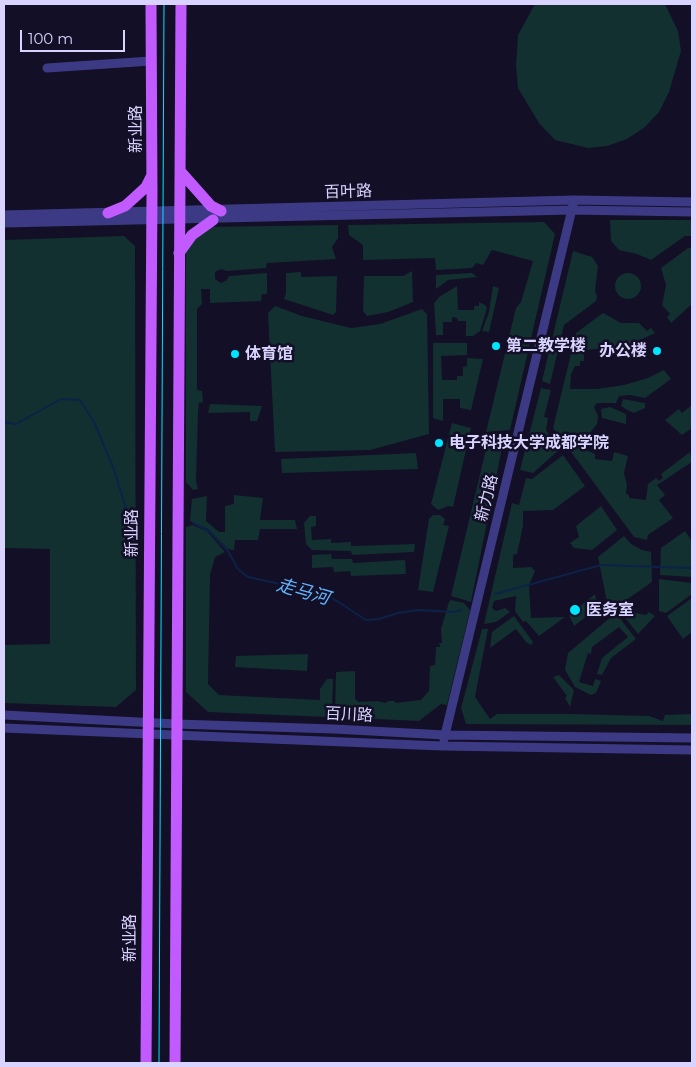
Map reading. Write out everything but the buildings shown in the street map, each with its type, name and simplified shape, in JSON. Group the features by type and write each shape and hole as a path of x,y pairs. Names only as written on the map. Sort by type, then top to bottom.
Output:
{"main road":[{"name":"新业路","path":"146,1063 152,176 151,4"},
{"path":"175,1063 181,4"},
{"path":"179,254 192,235 217,215 180,171"},
{"path":"108,213 125,206 146,187 152,176"}],"street":[{"path":"48,68 152,61"},
{"name":"百叶路","path":"217,215 574,200 692,202"},
{"name":"新力路","path":"442,746 574,200"},
{"name":"百叶路","path":"4,224 217,215 572,210 692,212"},
{"name":"百叶路","path":"4,216 108,213 151,217"},
{"name":"百川路","path":"4,715 147,723 334,729 445,735 692,738"},
{"name":"百川路","path":"4,728 176,737 442,746 692,750"}],"green space":[{"path":"535,4 665,4 678,31 681,51 669,92 659,112 645,127 627,139 607,146 588,148 555,140 539,123 518,88 516,66 518,35"},
{"path":"610,220 692,220 692,236 685,236 651,260 637,254 619,250 611,241"},
{"path":"544,222 555,234 510,430 486,432 516,308 521,302 533,261 492,250 483,265 476,263 472,268 436,270 435,258 363,260 363,245 349,235 348,225"},
{"path":"338,225 338,238 332,247 336,259 267,263 266,268 227,271 221,269 215,272 215,279 221,283 227,280 229,276 267,273 267,294 262,294 261,301 210,303 210,289 201,289 202,304 197,309 197,390 202,391 203,402 199,403 198,411 196,481 198,489 193,490 186,482 186,247 207,227"},
{"path":"124,236 135,246 136,690 116,707 4,703 4,645 50,644 50,549 4,548 4,240"},
{"path":"688,248 692,248 692,304 671,323 667,317 670,314 662,305 666,285 661,268"},
{"path":"573,251 592,257 598,266 595,290 597,297 596,301 564,325 550,384 542,381"},
{"path":"412,271 413,302 388,312 367,316 363,311 364,276 403,276"},
{"path":"301,272 301,277 337,276 336,312 333,315 284,299 286,293 286,273"},
{"path":"472,273 477,277 448,280 436,289 436,275"},
{"path":"628,273 637,277 641,286 637,295 628,299 619,295 615,286 619,277"},
{"path":"457,286 458,310 474,310 474,306 479,306 479,302 487,308 480,331 473,336 466,336 466,321 458,321 457,318 452,317 452,322 443,322 443,335 436,335 434,303 439,297"},
{"path":"493,286 499,288 489,332 482,331 489,312"},
{"path":"275,306 302,316 351,328 380,324 422,309 427,314 429,434 370,450 275,452 268,313"},
{"path":"603,313 621,323 639,323 647,331 651,328 655,333 636,342 619,347 584,350 584,361 580,361 580,366 575,366 571,374 570,389 597,389 624,385 648,378 664,370 671,379 645,398 630,395 619,396 616,403 597,403 594,407 598,416 597,424 588,435 580,436 567,445 553,428 576,333"},
{"path":"433,343 467,343 467,355 441,356 442,380 457,380 457,376 463,376 463,367 467,366 467,358 483,359 471,410 460,408 460,399 443,399 443,421 433,418"},
{"path":"541,388 551,390 544,417 548,418 546,430 560,449 533,473 520,470"},
{"path":"623,399 645,403 645,408 634,413 621,406"},
{"path":"210,404 262,406 257,421 250,421 250,412 208,413"},
{"path":"692,405 692,428 682,435 665,420 679,409 682,413"},
{"path":"610,407 626,414 626,424 602,418 601,409"},
{"path":"452,423 471,428 453,507 448,506 438,510 431,504"},
{"path":"487,445 502,448 471,602 451,596"},
{"path":"575,445 595,454 595,459 612,461 614,452 628,456 624,473 627,485 626,494 629,495 629,498 646,500 648,484 656,478 659,481 663,478 661,474 690,452 692,462 657,485 665,495 659,500 673,518 648,535 647,540 634,537 569,449"},
{"path":"416,453 418,469 282,473 281,459"},
{"path":"563,455 585,486 553,510 523,511 523,526 517,554 513,555 513,568 531,567 535,571 529,585 531,618 565,617 539,636 526,621 523,622 515,611 516,596 494,601 492,608 496,611 505,608 510,612 496,622 484,624 512,503 519,505 526,478 532,479"},
{"path":"234,495 263,498 260,520 295,520 297,529 260,529 258,540 235,540 234,550 228,549 208,529 190,521 192,499 207,496 206,521 219,532 225,532 225,506 234,504"},
{"path":"601,506 617,530 592,550 574,548 570,543 579,537 576,526"},
{"path":"433,515 440,515 445,519 443,525 449,526 433,592 418,590 429,519"},
{"path":"310,516 316,516 316,526 311,527 312,540 331,539 331,543 351,542 351,546 415,544 414,552 352,555 351,551 312,550 306,544 304,523"},
{"path":"192,525 207,531 225,552 215,557 210,575 208,684 219,695 320,700 320,689 327,679 333,679 332,713 327,717 208,712 186,692 186,527"},
{"path":"685,531 692,541 692,577 660,575 661,548"},
{"path":"624,536 631,544 651,552 652,582 615,608 608,607 598,557"},
{"path":"331,554 332,559 352,559 353,563 405,560 406,574 351,576 350,571 334,572 333,567 312,568 312,555"},
{"path":"659,579 692,583 692,594 666,613 659,611"},
{"path":"595,594 598,608 574,626 569,615"},
{"path":"692,598 692,632 683,639 667,616"},
{"path":"451,600 464,603 470,610 447,705 441,704 419,721 335,717 336,672 355,671 355,699 359,702 377,701 386,703 388,701 395,701 395,703 421,700 429,691 430,666 435,665 436,647 440,647 439,643 442,643 441,629"},
{"path":"625,611 646,615 649,612 655,616 638,634 622,614"},
{"path":"514,616 533,642 531,645 526,642 516,629 490,648 492,632"},
{"path":"618,616 636,639 611,658 602,675 597,674 602,658 628,637 619,627 592,647 591,654 588,653 579,682 593,686 595,679 601,681 596,693 591,695 575,687 565,670 568,653 611,617"},
{"path":"482,629 488,629 475,697 490,719 497,714 571,714 649,716 663,721 665,715 692,714 692,725 466,724 461,708"},
{"path":"308,654 307,671 235,667 236,656"},
{"path":"559,675 574,690 570,707 565,698 567,696 553,677"}],"waterway":[{"name":"走马河","path":"4,422 16,424 61,399 80,400 94,422 113,467 126,508 136,515"},
{"name":"走马河","path":"193,523 209,531 228,551 238,569 248,577 326,594 366,620 418,610 454,612 461,610"},
{"name":"走马河","path":"495,594 601,565 692,568"}],"tram line":[{"path":"159,1063 164,4"}],"place":[{"name":"第二教学楼","path":"496,346"},
{"name":"办公楼","path":"657,351"},
{"name":"体育馆","path":"235,354"},
{"name":"电子科技大学成都学院","path":"439,443"},
{"name":"医务室","path":"575,610"}]}
